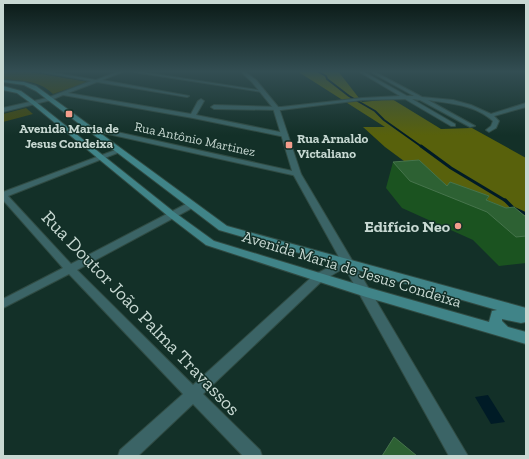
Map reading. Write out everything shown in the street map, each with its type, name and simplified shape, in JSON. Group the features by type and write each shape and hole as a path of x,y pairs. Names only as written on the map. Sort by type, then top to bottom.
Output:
{"main road":[{"name":"Avenida Maria de Jesus Condeixa","path":"20,92 102,157 171,214 210,243 318,278 526,338"},
{"name":"Avenida Maria de Jesus Condeixa","path":"42,92 88,129 223,228 526,314"},
{"path":"505,332 495,323 497,315 502,314 521,318 526,314"}],"street":[{"path":"3,110 49,99 67,92"},
{"path":"166,92 188,96"},
{"path":"263,92 276,108 297,174 459,456"},
{"path":"396,92 453,125"},
{"path":"412,92 472,126"},
{"path":"63,94 193,116 285,135"},
{"path":"214,107 289,108 362,99 424,99 466,105 492,115 496,121 494,127 489,130"},
{"path":"193,116 202,101"},
{"path":"492,115 526,105"},
{"name":"Rua Antônio Martinez","path":"88,129 297,174"},
{"path":"3,195 118,151"},
{"name":"Rua Doutor João Palma Travassos","path":"3,195 70,269 254,456"},
{"path":"3,304 171,214 191,205"},
{"path":"126,456 318,278 347,262"}],"green space":[{"path":"331,92 355,92 362,102 392,99 441,129 472,128 526,158 526,251 385,147 363,127 385,127"},
{"path":"26,108 33,114 3,122 3,114"}],"water":[{"path":"488,395 505,422 491,424 475,397"}],"building":[{"path":"419,160 447,186 450,182 489,196 486,200 506,208 514,207 526,217 526,236 516,237 487,212 410,181 393,162"},
{"path":"394,437 417,456 382,456"}],"waterway":[{"path":"344,92 375,111 384,120 422,147"},
{"path":"421,146 451,168 506,201"},
{"path":"506,201 513,208 526,214"}],"place":[{"name":"Avenida Maria de Jesus Condeixa","path":"69,114"},
{"name":"Rua Arnaldo Victaliano","path":"289,145"},
{"name":"Edifício Neo","path":"458,226"}]}
